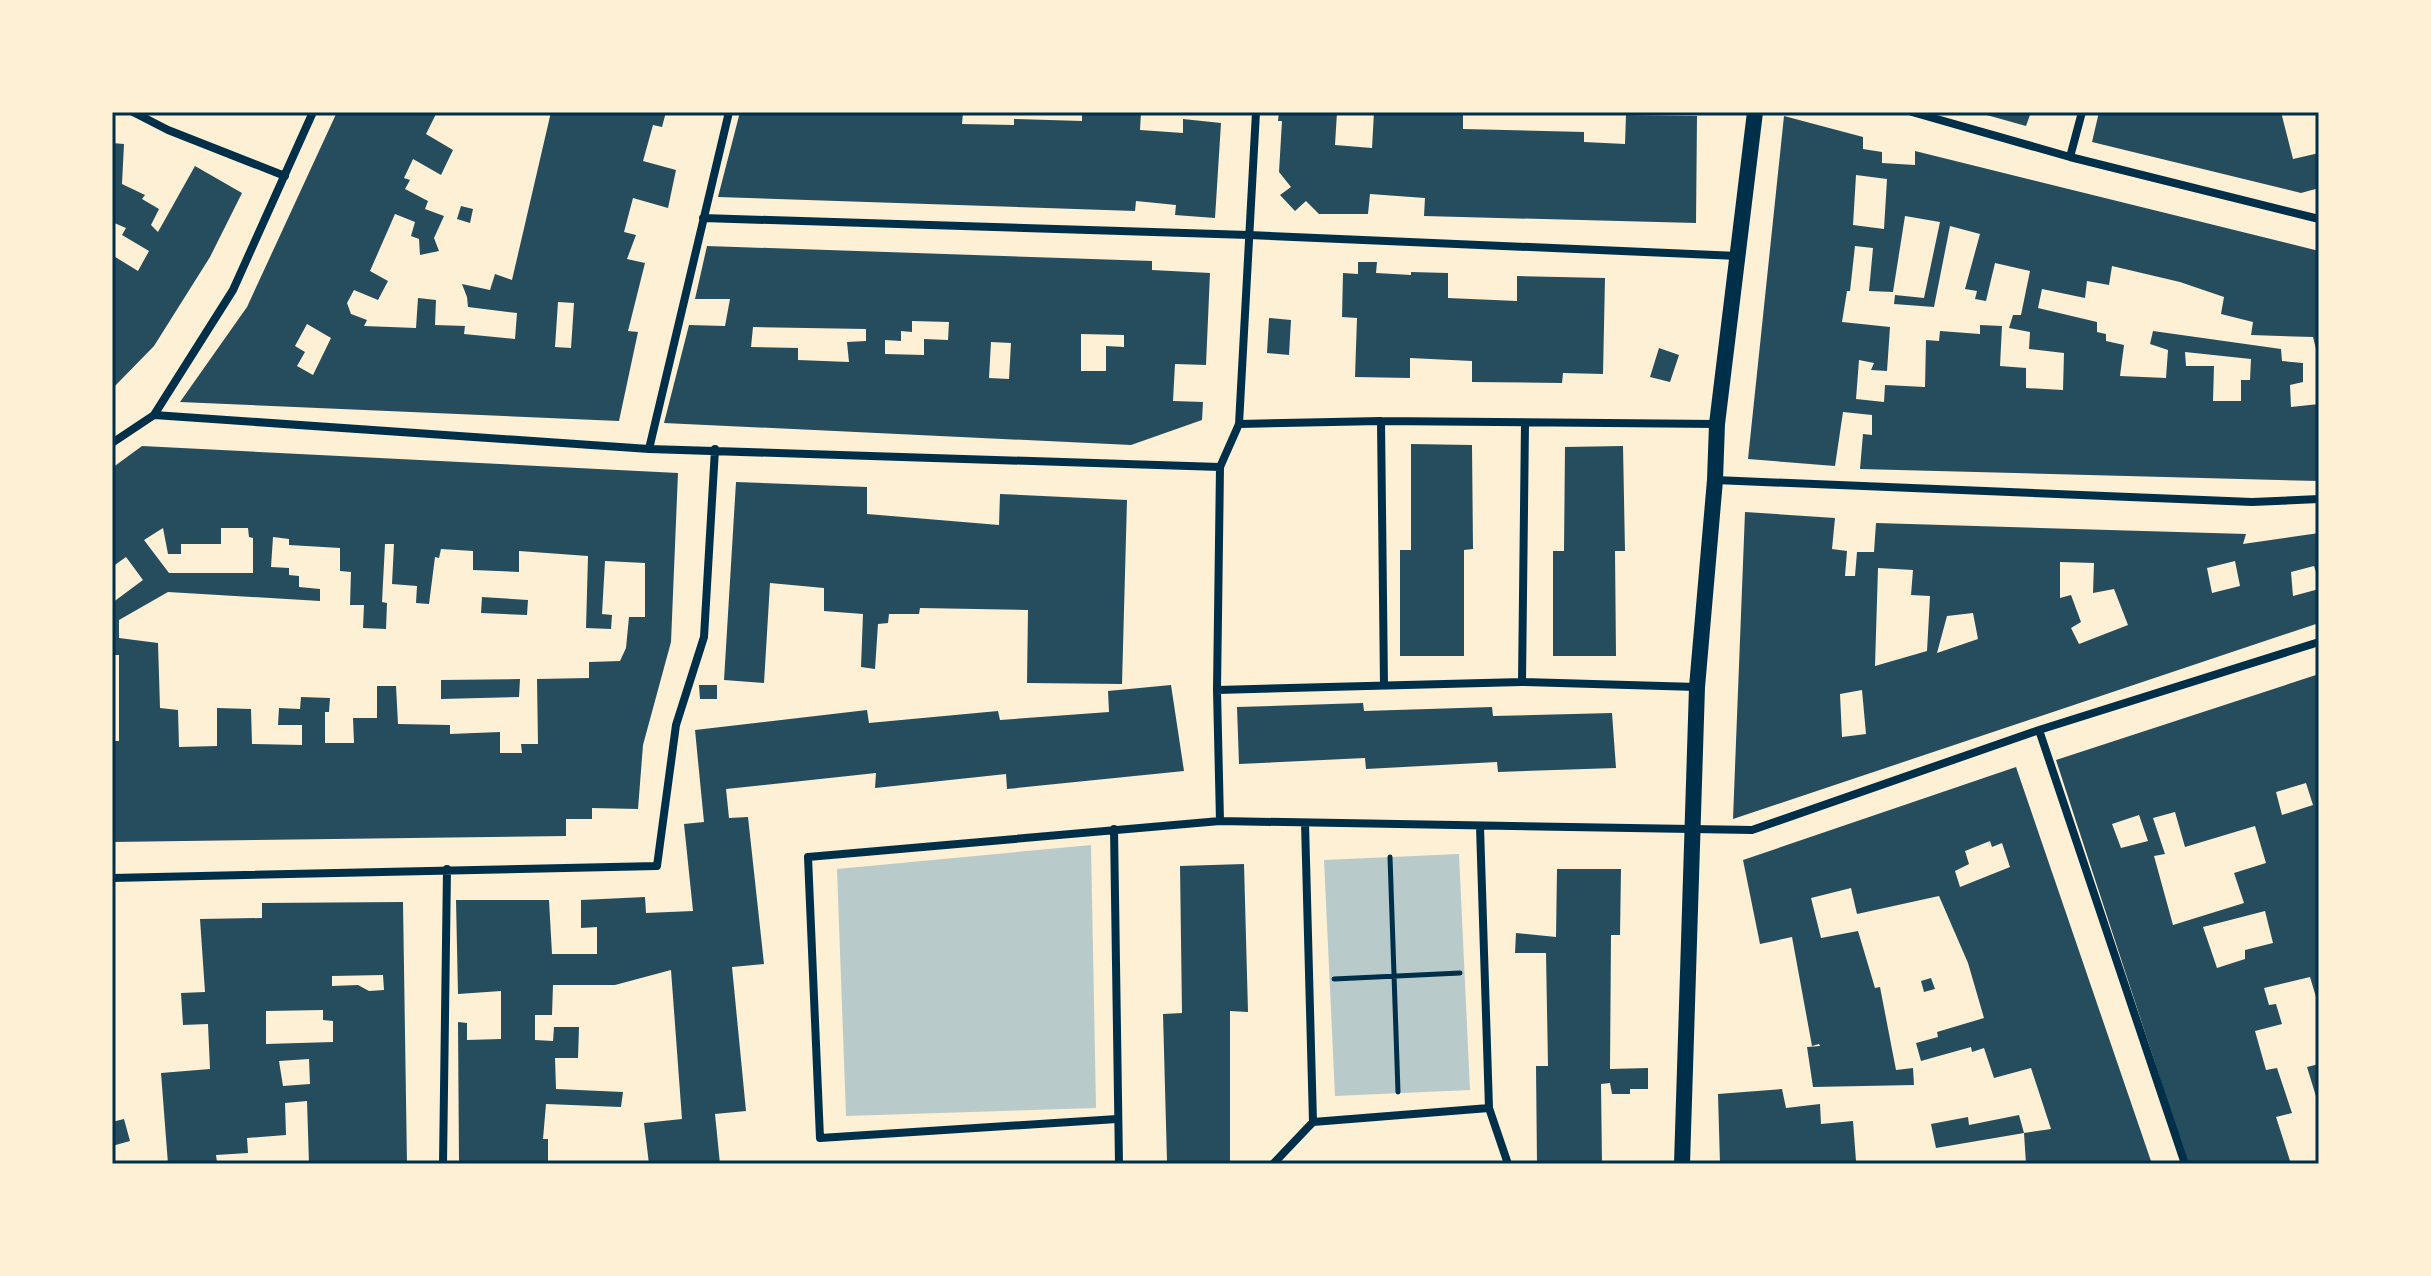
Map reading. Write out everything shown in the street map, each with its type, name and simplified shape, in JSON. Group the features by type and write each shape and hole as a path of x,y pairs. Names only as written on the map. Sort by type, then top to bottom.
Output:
{"main road":[{"path":"1682,1164 1697,687 1717,424 1755,112"}],"street":[{"path":"133,112 168,130 285,176"},
{"path":"112,443 154,415 233,290 313,112"},
{"path":"649,449 729,112"},
{"path":"1220,821 1217,690 1220,467 1239,424 1256,112"},
{"path":"1912,112 2070,157 2319,219"},
{"path":"2070,157 2082,112"},
{"path":"703,218 1249,235 1739,256"},
{"path":"154,415 649,449 1220,467"},
{"path":"1239,424 1381,421 1717,424"},
{"path":"1381,421 1384,685"},
{"path":"1522,682 1525,423"},
{"path":"112,878 657,866 676,725 704,637 715,449"},
{"path":"1715,480 2252,502 2319,499"},
{"path":"1117,1119 820,1138 808,857 1220,821 1752,830 2039,730 2319,642"},
{"path":"1217,690 1522,682 1697,687"},
{"path":"2039,730 2185,1164"},
{"path":"1305,823 1313,1122"},
{"path":"1480,827 1489,1108 1508,1164"},
{"path":"1114,829 1119,1164"},
{"path":"443,1164 447,869"},
{"path":"1273,1164 1313,1122 1489,1108"}],"path":[{"path":"1390,857 1398,1094"},
{"path":"1309,980 1484,972"}],"shaded area":[{"path":"1091,845 1096,1108 846,1116 837,869"},
{"path":"1459,854 1470,1090 1335,1096 1324,860"}],"building":[{"path":"337,112 437,112 426,134 453,150 441,175 413,159 404,178 410,180 405,189 428,201 425,209 444,216 434,238 439,251 420,255 419,239 411,236 415,222 395,214 370,271 388,281 378,300 354,290 347,303 351,314 367,320 364,326 416,328 418,298 436,300 435,325 465,326 464,334 515,339 517,313 468,307 462,284 490,290 495,274 512,280 551,112 666,112 662,127 653,125 643,161 676,170 668,208 633,198 624,232 636,235 627,259 645,263 628,331 638,332 619,421 180,402 247,307","holes":["558,302 574,303 571,348 555,347","307,324 331,338 313,375 297,366 305,352 295,346"]},
{"path":"740,112 963,112 962,124 1014,125 1014,119 1082,121 1082,112 1141,112 1140,130 1183,133 1183,119 1221,123 1215,218 1175,215 1176,205 1136,201 1135,211 718,197"},
{"path":"1279,112 1337,112 1335,145 1372,148 1374,112 1463,112 1463,129 1584,132 1584,142 1625,144 1626,115 1697,116 1696,223 1424,216 1425,198 1370,194 1368,214 1319,214 1306,201 1295,211 1280,195 1291,187 1279,172 1282,121 1278,121"},
{"path":"1976,112 2031,112 2026,126"},
{"path":"2099,112 2281,112 2293,159 2319,153 2319,188 2301,193 2092,142"},
{"path":"1784,116 1863,137 1863,149 1882,152 1882,163 1915,165 1915,151 2319,251 2319,361 2313,337 2251,335 2253,322 2221,314 2224,297 2180,282 2112,266 2109,285 2087,281 2085,298 2042,289 2038,308 2097,322 2097,332 2106,334 2106,341 2124,345 2120,376 2166,378 2168,350 2150,344 2153,331 2281,349 2282,361 2303,363 2303,382 2290,385 2291,407 2319,404 2319,481 1860,469 1863,434 1872,435 1872,415 1843,412 1835,466 1748,459","holes":["1856,175 1887,179 1884,229 1853,225","1905,216 1940,222 1924,298 1895,295 1894,304 1934,307 1950,226 1980,234 1965,289 1977,291 1975,299 1986,301 1995,263 2030,271 2021,315 2013,315 2009,328 2030,332 2029,349 2064,353 2063,390 2026,388 2026,368 2000,366 2002,326 1980,325 1980,334 1940,331 1939,341 1926,340 1925,387 1885,385 1884,402 1856,399 1859,360 1874,363 1871,370 1887,371 1890,327 1842,322 1847,291 1850,291 1855,246 1873,248 1869,291 1893,292","2185,352 2251,359 2250,380 2241,380 2241,401 2213,401 2214,366 2186,366"]},
{"path":"112,143 124,144 122,184 145,195 142,199 159,209 151,225 158,232 195,166 242,193 210,257 154,346 112,389 112,255 138,271 149,251 122,235 126,228 112,222"},
{"path":"461,206 473,209 470,223 457,219"},
{"path":"707,246 1152,261 1152,270 1210,273 1206,365 1175,364 1173,401 1203,402 1202,420 1131,445 664,423 689,325 725,326 730,299 695,299","holes":["912,321 949,322 948,340 924,339 924,355 885,354 885,340 901,341 901,331 912,332","753,327 866,329 866,341 847,342 849,362 798,360 798,348 751,347","1081,334 1124,335 1124,347 1106,346 1106,371 1081,371","991,342 1011,343 1009,379 989,378"]},
{"path":"1358,262 1377,262 1376,273 1448,273 1448,298 1517,301 1517,276 1605,278 1603,374 1563,373 1562,383 1472,382 1472,361 1410,358 1410,378 1355,377 1357,318 1342,317 1343,273 1358,274"},
{"path":"1269,318 1291,320 1289,355 1267,353"},
{"path":"1659,348 1679,355 1670,382 1650,377"},
{"path":"1411,444 1472,445 1473,549 1464,550 1464,656 1400,656 1400,550 1411,550"},
{"path":"142,446 678,473 671,642 643,745 638,809 592,808 592,819 566,819 566,836 112,842 112,741 119,741 119,655 112,655 112,603 143,580 126,557 112,567 112,468","holes":["163,528 168,554 181,554 181,544 221,544 221,528 248,528 249,537 253,538 253,573 169,573 144,540","273,537 289,539 289,545 340,548 340,571 351,572 350,605 364,605 363,628 386,629 387,603 382,602 385,544 394,544 392,584 417,586 416,603 429,604 435,557 439,558 441,549 473,551 473,570 519,572 519,551 588,556 586,628 611,629 612,615 602,614 605,561 645,563 645,617 629,617 626,648 620,661 589,662 589,678 537,679 538,744 521,744 522,753 500,753 500,732 450,734 450,725 398,724 396,686 377,686 377,718 353,718 354,743 325,743 325,712 329,712 330,698 301,697 300,709 279,708 278,725 302,725 302,745 252,744 251,709 217,708 217,746 179,747 178,710 160,708 158,643 119,638 119,620 168,592 320,601 320,589 299,587 299,576 289,575 289,568 271,567"]},
{"path":"1623,446 1625,551 1615,551 1616,656 1553,656 1553,551 1564,551 1565,447"},
{"path":"736,482 867,487 867,514 999,525 1000,494 1127,500 1122,684 1027,683 1028,610 920,608 919,614 889,614 888,623 878,624 875,669 861,667 863,614 824,611 824,588 770,583 764,683 724,680"},
{"path":"1745,512 1835,518 1832,549 1847,551 1845,576 1855,576 1857,552 1874,552 1876,523 2246,534 2243,544 2319,533 2319,581 2314,566 2291,572 2293,596 2319,589 2319,623 1733,819","holes":["2235,561 2240,586 2212,593 2207,568","2060,562 2094,563 2093,593 2114,589 2128,625 2079,644 2071,628 2081,622 2071,595 2060,598","1878,568 1913,570 1911,595 1930,596 1927,651 1875,666","1973,613 1978,639 1937,653 1947,616","1862,690 1866,734 1842,737 1840,694"]},
{"path":"482,597 528,600 527,615 481,613"},
{"path":"2319,674 2319,1007 2310,977 2264,988 2269,1005 2276,1004 2282,1024 2255,1031 2266,1070 2277,1068 2292,1113 2276,1117 2291,1164 2188,1164 2056,760","holes":["2306,783 2313,805 2282,815 2276,792","2175,812 2185,847 2255,826 2266,863 2234,873 2244,903 2173,925 2154,856 2165,854 2153,818","2139,815 2148,841 2121,848 2112,824","2265,911 2273,943 2245,950 2245,959 2217,968 2203,927"]},
{"path":"520,679 519,697 441,699 441,680"},
{"path":"699,685 717,685 717,699 700,699"},
{"path":"1171,685 1184,771 1007,789 1006,774 875,788 876,773 726,789 729,818 748,817 764,964 732,967 746,1111 715,1114 720,1164 649,1164 644,1123 682,1119 671,970 615,985 553,985 552,1015 535,1015 535,1040 553,1041 554,1027 579,1027 578,1058 555,1058 556,1089 623,1092 621,1107 546,1104 543,1139 548,1139 548,1164 459,1164 458,1022 467,1023 467,1040 501,1039 501,991 458,994 456,900 549,900 552,954 597,954 597,927 581,928 581,900 645,897 646,913 693,911 684,824 704,822 695,730 867,710 869,723 998,711 1000,720 1109,712 1108,691"},
{"path":"1363,703 1364,711 1492,707 1493,716 1612,713 1616,768 1498,772 1497,762 1366,769 1365,758 1239,764 1237,707"},
{"path":"2016,767 2152,1164 2026,1164 2024,1133 2051,1129 2031,1068 1994,1078 1984,1048 1972,1052 1971,1047 1921,1061 1916,1043 1938,1037 1937,1032 1984,1018 1968,963 1939,896 1857,914 1851,888 1811,898 1821,938 1858,931 1875,988 1880,987 1896,1070 1913,1068 1914,1085 1813,1087 1807,1047 1820,1046 1812,1046 1792,937 1760,944 1743,860","holes":["1990,841 1992,847 2002,843 2010,867 1960,887 1955,871 1969,864 1965,851"]},
{"path":"1244,864 1248,1012 1230,1011 1230,1161 1167,1161 1163,1014 1182,1013 1180,866"},
{"path":"1557,869 1621,869 1620,935 1611,935 1610,1069 1648,1068 1648,1089 1630,1089 1630,1094 1612,1094 1610,1083 1601,1084 1602,1164 1537,1164 1536,1066 1548,1066 1546,953 1515,953 1516,933 1556,937"},
{"path":"403,902 407,1164 309,1164 307,1101 285,1103 286,1135 247,1138 248,1153 216,1155 217,1162 168,1164 161,1073 210,1069 208,1024 183,1025 181,993 205,992 200,919 262,918 262,903","holes":["383,975 384,990 369,991 358,985 332,986 332,976","323,1010 323,1020 333,1021 333,1042 266,1044 266,1011","309,1059 310,1084 283,1086 279,1061"]},
{"path":"1931,978 1935,989 1924,992 1921,981"},
{"path":"2319,1064 2319,1103 2318,1103 2307,1067"},
{"path":"1782,1089 1786,1108 1820,1104 1821,1124 1853,1121 1856,1161 1861,1161 1861,1164 1720,1164 1718,1094"},
{"path":"2019,1115 2024,1133 1936,1148 1931,1124 1968,1117 1969,1125"},
{"path":"124,1119 130,1141 112,1146 112,1122"}]}
